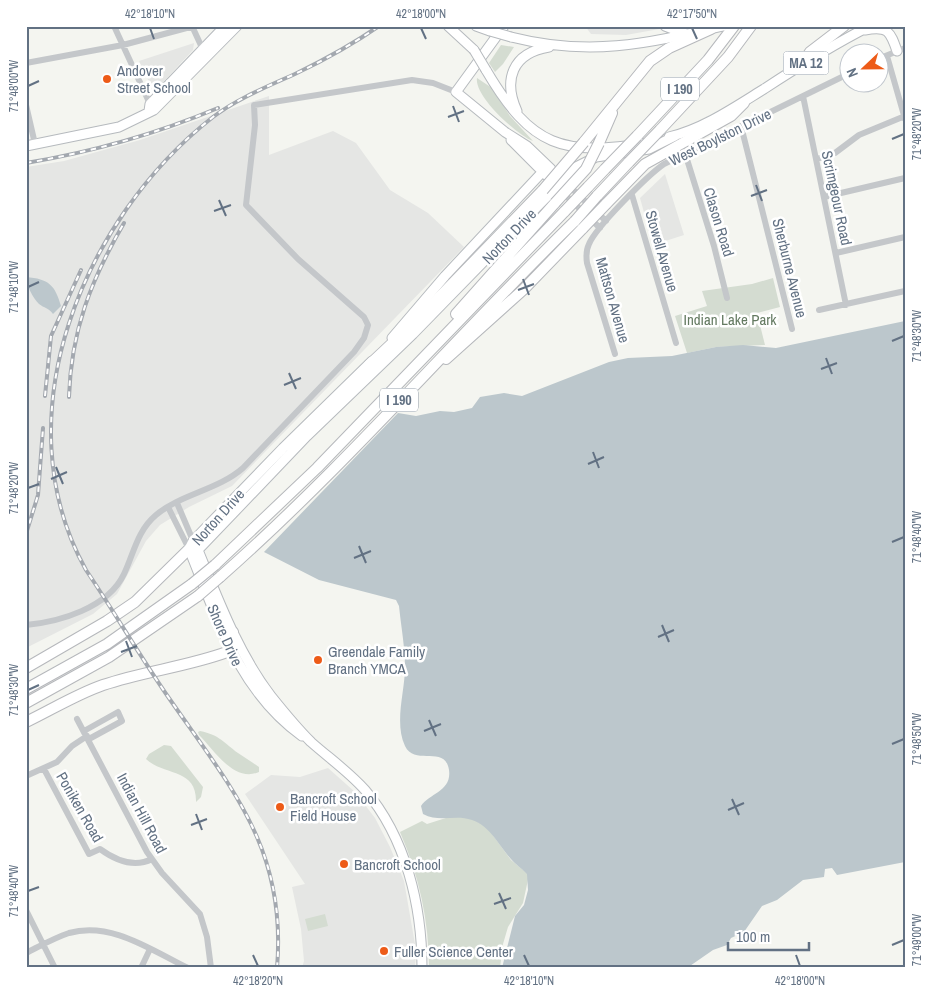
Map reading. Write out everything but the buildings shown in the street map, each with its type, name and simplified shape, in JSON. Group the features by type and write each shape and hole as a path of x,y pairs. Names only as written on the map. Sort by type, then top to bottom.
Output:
{"highway":[{"name":"I 190","path":"26,689 107,644 192,584 277,508 637,136 723,41 734,26"},
{"path":"800,66 810,52 844,26"},
{"path":"370,364 418,319 543,190 650,61 669,48 711,29"},
{"name":"I 190","path":"26,703 102,661 151,630 198,596 288,515 508,286 579,224 597,196 723,63 748,31"},
{"path":"404,377 504,258 586,169 610,117 636,76"},
{"path":"579,224 606,204 645,164 730,116 744,103"},
{"path":"26,668 107,621 134,602 193,547"},
{"path":"26,722 101,686 198,662 229,651 234,632"}],"main road":[{"path":"31,145 119,127 149,107 154,110 163,103 225,26"},
{"path":"205,53 237,26"},
{"name":"MA 12","path":"448,26 474,50 508,105 520,119 554,141 581,148 609,148 650,143 675,136 744,103 800,66 870,26"},
{"path":"476,26 511,37 559,46 616,48 723,26"},
{"path":"504,26 456,92 504,132 527,146 561,184"},
{"path":"665,26 691,34"},
{"path":"858,32 876,28 885,30 901,50"},
{"path":"520,119 510,88 514,69 521,59 532,53 542,48 559,46"},
{"name":"Norton Drive","path":"193,547 413,334 576,167 591,159 649,148 675,136"},
{"name":"Norton Drive","path":"193,547 289,442 370,364 445,276 546,169"},
{"name":"Shore Drive","path":"193,547 234,632 265,688 311,741 364,789 379,808 391,830 405,864 416,899 421,935 422,968"},
{"name":"Shore Drive","path":"193,547 229,651 247,680 269,707 291,729 311,741"}],"street":[{"path":"114,26 149,107"},
{"path":"26,63 123,45 193,26 205,53"},
{"path":"888,56 901,50"},
{"path":"817,159 835,153 859,136 904,117 888,60"},
{"name":"West Boylston Drive","path":"600,228 656,170 685,153 838,79"},
{"name":"Norton Drive","path":"26,625 69,617 111,591 122,577 141,533 153,518 168,507 227,479 243,468 354,352 364,338 368,328 364,317 298,259 246,205 255,125 254,105 412,80 440,84 456,92"},
{"name":"Scrimgeour Road","path":"803,96 846,305"},
{"path":"26,105 31,145"},
{"name":"Sherburne Avenue","path":"741,126 792,329"},
{"name":"Clason Road","path":"685,153 714,246 727,298"},
{"path":"824,197 905,178"},
{"path":"561,184 606,221"},
{"path":"561,184 600,228"},
{"name":"Stowell Avenue","path":"632,195 676,343"},
{"name":"Mattson Avenue","path":"600,228 588,246 586,260 616,354"},
{"path":"836,254 905,236"},
{"path":"819,310 905,291"},
{"name":"Shore Drive","path":"177,503 193,547"},
{"name":"Shore Drive","path":"168,507 193,547"},
{"path":"26,776 57,762 72,746 118,712 122,721 87,735"},
{"name":"Indian Hill Road","path":"77,719 87,735 135,831 152,859 200,914 207,936 211,968"},
{"name":"Poniken Road","path":"44,769 89,854 100,849 112,858 123,861 138,862 152,859"},
{"path":"26,910 55,968"},
{"path":"26,953 70,933 96,930 113,933 188,968"},
{"path":"141,968 150,949"}],"shaded area":[{"path":"585,26 676,26 626,35 591,34"},
{"path":"194,43 193,50 154,92 139,61"},
{"path":"269,96 269,155 333,131 356,143 390,190 428,213 464,247 232,486 189,507 160,525 146,541 117,594 93,614 26,648 26,167 64,161 140,140"},
{"path":"665,174 684,235 653,245 640,198"},
{"path":"26,277 40,279 50,284 53,288 61,306 53,314 34,298"},
{"path":"905,321 905,862 837,875 832,868 825,869 824,877 803,880 777,900 762,906 744,932 731,938 727,945 713,950 687,968 502,968 515,916 524,905 528,890 527,874 512,860 484,826 466,818 435,818 423,814 421,806 444,787 449,777 449,770 442,758 416,755 410,752 405,746 402,737 400,717 405,677 405,659 399,606 396,600 319,580 264,552 398,413 416,416 440,411 454,412 472,408 480,397 504,393 522,396 609,362 628,358 672,356 716,347 743,345 776,348"},
{"name":"Bancroft School","path":"328,768 355,792 375,818 390,847 404,881 416,950 415,968 302,968 304,961 301,929 292,887 305,884 245,794 271,775 300,777"}],"green space":[{"path":"501,45 514,47 503,64 495,72 489,63"},
{"path":"477,78 492,88 510,116 533,141 507,123 489,104 482,95"},
{"name":"Indian Lake Park","path":"773,278 780,307 757,313 765,345 716,347 687,353 675,316 707,306 702,291 752,284"},
{"path":"200,731 221,740 259,767 259,772 241,773 233,769 199,735 198,732"},
{"path":"164,745 171,746 203,787 201,797 196,802 195,791 191,783 178,774 153,764 146,759 149,754"},
{"path":"449,817 469,817 487,827 511,860 529,875 523,903 508,927 503,944 500,968 429,968 429,950 422,898 413,865 400,832 422,821 427,824"},
{"path":"325,914 328,926 308,931 305,919"}],"railway":[{"path":"277,968 278,927 273,889 264,856 251,824 215,764 160,685 86,570 61,510 51,448 54,386 69,324 93,264 127,209 167,159 223,110 329,57 379,26"},
{"path":"26,163 124,141 218,108"},
{"path":"69,397 74,350 85,307 102,265 124,223"},
{"path":"45,396 51,336 81,270"},
{"path":"26,534 38,495 43,428"}],"place":[{"name":"Andover Street School","path":"107,79"},
{"name":"Greendale Family Branch YMCA","path":"318,660"},
{"name":"Bancroft School Field House","path":"280,807"},
{"name":"Bancroft School","path":"344,864"},
{"name":"Fuller Science Center","path":"384,951"}]}
